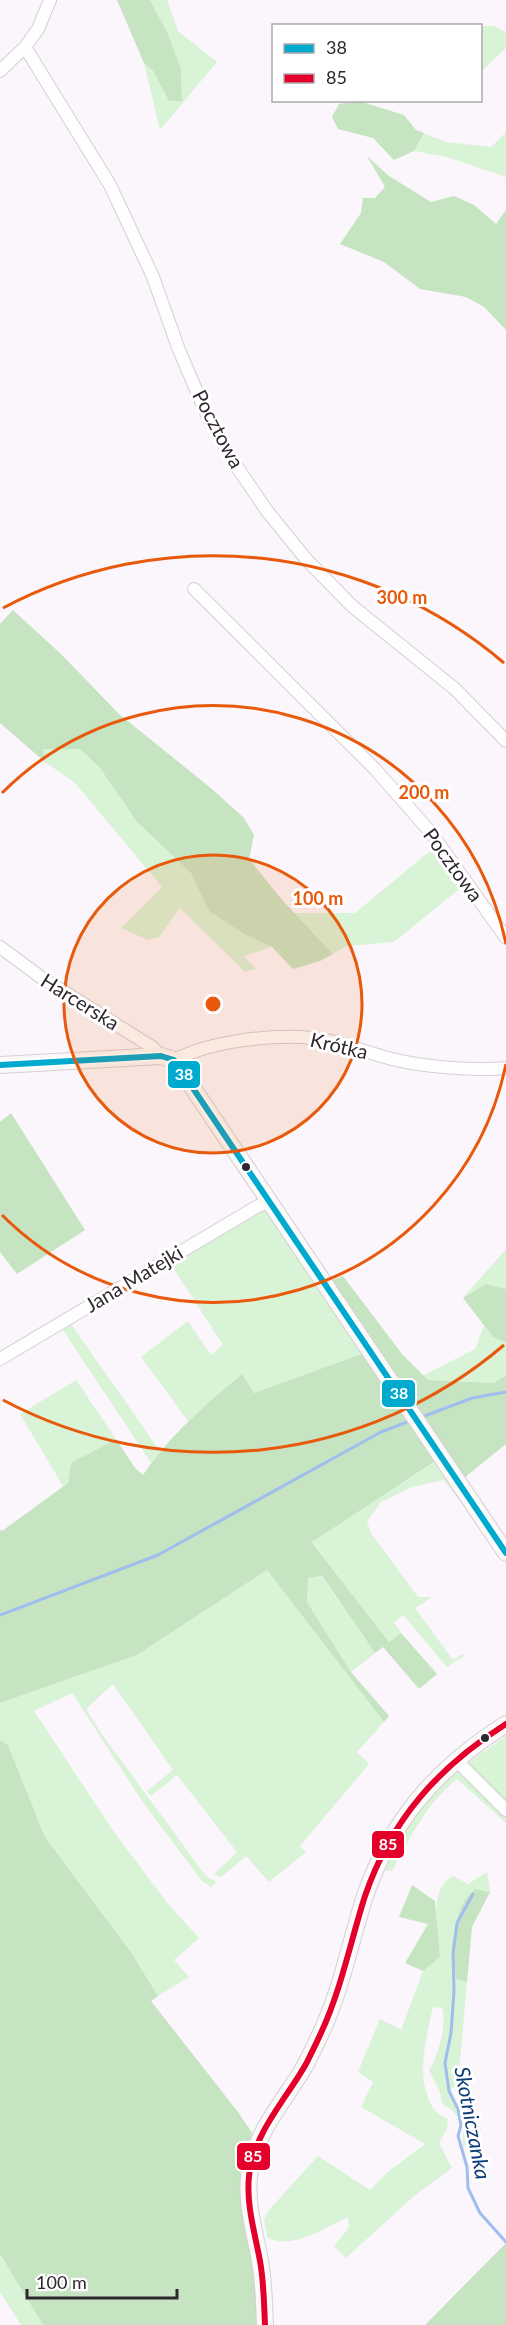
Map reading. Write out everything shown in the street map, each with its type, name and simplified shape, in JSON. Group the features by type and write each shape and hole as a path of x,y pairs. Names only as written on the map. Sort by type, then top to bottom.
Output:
{"street":[{"path":"0,71 26,47 38,29 50,0"},
{"name":"Pocztowa","path":"26,47 110,185 153,277 179,350 207,415 237,467 261,502 306,559 352,606 455,689 506,741"},
{"name":"Pocztowa","path":"194,589 375,769 432,834 506,938"},
{"name":"Harcerska","path":"0,947 27,968 167,1058"},
{"name":"Krótka","path":"167,1058 261,1038 314,1038 396,1060 480,1070 506,1068"},
{"path":"0,1065 167,1058 270,1202 506,1553"},
{"name":"Jana Matejki","path":"0,1359 182,1249 258,1206 270,1202"},
{"path":"265,2325 260,2262 248,2201 249,2176 264,2127 306,2063 329,2017 366,1895 384,1850 416,1800 436,1777 506,1724"},
{"path":"456,1760 506,1810"}],"green space":[{"path":"117,0 150,0 168,34 181,69 182,101 169,101 153,71 144,63"},
{"path":"150,0 167,0 178,31 217,62 160,130 144,63 153,71 169,101 182,100 181,69 168,34"},
{"path":"482,26 493,26 506,32 506,48 482,71"},
{"path":"362,102 404,115 416,130 424,133 414,151 394,160 373,138 338,129 332,117 339,104"},
{"path":"506,132 506,177 447,157 414,151 424,133 446,142 491,147"},
{"path":"367,156 389,176 431,202 454,196 474,205 496,224 506,210 506,330 484,307 466,297 420,289 384,262 340,244 361,213 363,198 375,198 385,187"},
{"path":"13,610 62,655 119,714 212,789 244,818 254,835 249,859 283,901 333,954 320,961 293,969 272,947 244,934 209,911 191,873 137,822 100,768 80,749 43,749 45,762 0,723 0,624"},
{"path":"42,749 80,749 100,768 137,822 191,873 209,911 244,934 272,947 244,956 256,969 245,972 180,908 159,937 148,940 121,928 162,887 75,783 45,762"},
{"path":"435,847 463,886 394,942 347,946 333,954 294,913 355,913"},
{"path":"11,1113 85,1230 17,1274 0,1252 0,1122"},
{"path":"260,1210 268,1210 364,1353 254,1393 241,1374 188,1421 141,1357 188,1321 211,1355 223,1345 170,1263"},
{"path":"506,1249 506,1289 486,1284 463,1298"},
{"path":"343,1276 402,1354 428,1380 493,1383 506,1376 506,1444 464,1478 329,1281"},
{"path":"486,1284 506,1289 506,1343 493,1337 463,1298"},
{"path":"71,1324 160,1451 151,1463 63,1330"},
{"path":"484,1326 493,1337 506,1343 506,1376 493,1383 428,1380 424,1375 475,1349"},
{"path":"364,1353 434,1462 312,1542 389,1642 401,1633 437,1674 419,1689 383,1647 375,1653 322,1576 308,1578 307,1602 351,1672 389,1716 384,1722 267,1570 137,1655 0,1703 0,1530 2,1531 68,1483 71,1463 116,1439 135,1468 143,1475 176,1434 242,1374 254,1393"},
{"path":"76,1380 116,1439 71,1463 68,1483 63,1486 20,1414"},
{"path":"438,1460 500,1554 444,1480 412,1487 381,1502 367,1522 371,1533 418,1597 432,1597 415,1608 453,1660 462,1654 464,1656 447,1667 403,1615 394,1622 401,1633 389,1642 312,1541"},
{"path":"267,1570 384,1722 357,1752 369,1764 300,1846 306,1852 269,1882 246,1856 221,1877 213,1875 237,1852 177,1775 151,1796 147,1791 173,1770 113,1684 86,1709 103,1736 206,1876 216,1882 211,1887 202,1881 142,1801 72,1693 34,1711 116,1835 169,1905 199,1938 174,1960 189,1977 158,1996 131,1952 45,1837 8,1745 0,1740 0,1703 137,1655"},
{"path":"321,1576 375,1653 351,1672 307,1602 308,1578"},
{"path":"506,1736 506,1805 465,1765"},
{"path":"0,1740 8,1745 45,1837 131,1952 158,1996 151,2001 252,2133 240,2175 249,2223 259,2325 43,2325 0,2254"},
{"path":"459,1768 506,1816 506,1823 457,1779 446,1788 428,1810 392,1871 383,1870 406,1825 436,1783"},
{"path":"487,1872 490,1892 475,1889 456,1947 457,1979 467,1982 458,2085 451,2089 453,2101 470,2115 481,2129 463,2148 463,2123 452,2110 442,2104 440,2092 429,2071 436,2057 443,2023 442,2008 433,2007 424,2058 424,2084 433,2108 448,2119 447,2128 439,2143 452,2168 414,2196 346,2258 334,2246 349,2227 348,2217 297,2240 277,2241 267,2237 264,2220 268,2211 318,2156 370,2190 389,2171 425,2144 361,2107 373,2082 358,2072 380,2019 401,2030 423,1971 440,1957 436,1912 440,1890 445,1882 453,1876 468,1884"},
{"path":"412,1885 435,1901 440,1957 423,1971 405,1963 428,1924 399,1917"},
{"path":"475,1889 490,1892 472,1927 467,1982 457,1979 454,1941 460,1911 465,1900"},
{"path":"506,2243 506,2325 425,2325 503,2246"},
{"path":"0,2254 43,2325 21,2325 0,2292"}],"waterway":[{"path":"422,1417 472,1398 506,1392"},
{"path":"0,1615 158,1555 381,1432 410,1421"},
{"name":"Skotniczanka","path":"473,1894 457,1923 453,1953 454,1991 451,2033 445,2063 449,2091 458,2109 461,2125 458,2136 467,2167 468,2188 480,2213 506,2242"}],"transit line":[{"name":"38","path":"0,1065 161,1056 174,1060 506,1553"},
{"name":"85","path":"265,2325 264,2293 248,2187 257,2145 317,2042 340,1984 365,1896 388,1843 403,1820 438,1777 459,1758 506,1724"}]}
